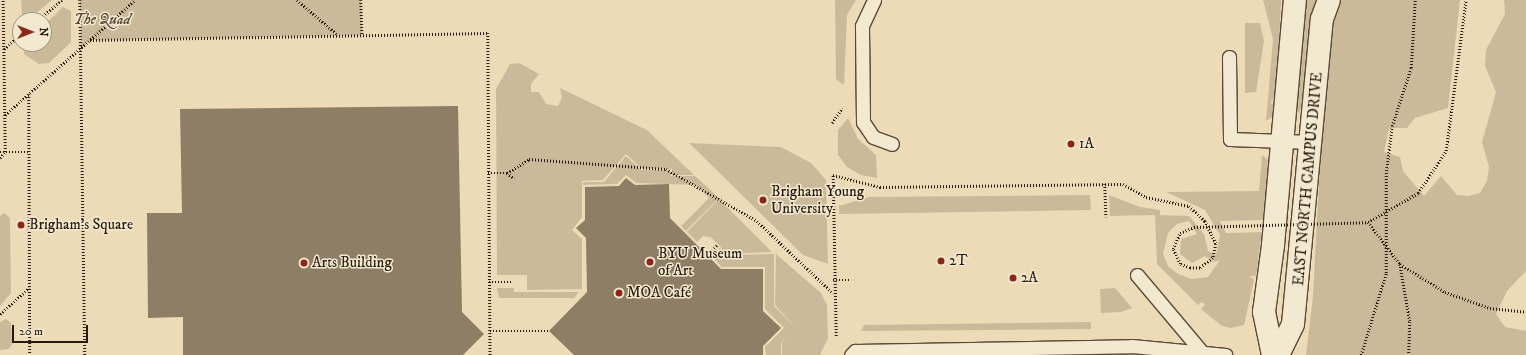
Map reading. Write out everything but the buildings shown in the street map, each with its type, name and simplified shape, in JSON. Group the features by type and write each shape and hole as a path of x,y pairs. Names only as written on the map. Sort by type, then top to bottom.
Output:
{"street":[{"name":"EAST NORTH CAMPUS DRIVE","path":"1273,355 1264,312 1284,140 1294,0"},
{"name":"EAST NORTH CAMPUS DRIVE","path":"1278,355 1293,324 1322,18 1329,0"}],"lane":[{"path":"874,0 862,26 863,122 873,137 892,144"},
{"path":"1229,57 1230,139 1311,142"},
{"path":"1138,275 1201,351"},
{"path":"851,355 855,351 1132,346 1201,351 1226,355"}],"path":[{"path":"0,158 5,152 3,0"},
{"path":"48,12 62,0"},
{"path":"80,0 85,355"},
{"path":"5,116 135,0"},
{"path":"297,0 338,35"},
{"path":"361,0 362,35"},
{"path":"1362,355 1386,273 1386,174 1392,126 1411,68 1415,0"},
{"path":"836,336 833,293 832,175 880,187 1123,184 1146,197 1179,202 1198,212 1208,225 1211,229 1214,237 1215,251 1208,264 1190,268 1180,264 1173,249 1175,240 1186,229 1194,227 1202,227 1210,227 1218,227 1225,227 1343,224 1368,222 1418,193 1446,151 1466,0"},
{"path":"90,40 488,32 490,355"},
{"path":"4,49 12,42"},
{"path":"29,94 30,355"},
{"path":"832,123 847,103"},
{"path":"0,152 29,152"},
{"path":"488,173 507,173 529,159 666,168 757,221 833,293"},
{"path":"507,173 514,178"},
{"path":"1105,184 1106,217"},
{"path":"1368,222 1400,264 1465,301 1526,312"},
{"path":"708,255 717,245"},
{"path":"1400,264 1410,322 1409,355"},
{"path":"833,280 850,280"},
{"path":"489,282 513,282"},
{"path":"0,314 29,288"},
{"path":"490,331 549,331"}],"green space":[{"path":"21,0 52,0 37,12 22,12"},
{"name":"The Quad","path":"80,0 361,0 362,35 90,40 81,48"},
{"path":"835,0 856,0 847,15 844,85 836,79"},
{"path":"1263,0 1281,0 1276,100 1272,99 1271,104 1276,105 1275,115 1266,121 1273,39"},
{"path":"1302,0 1316,0 1300,113 1293,110"},
{"path":"1339,0 1460,0 1448,108 1415,118 1407,128 1389,128 1384,152 1400,157 1403,171 1424,196 1441,176 1457,195 1468,196 1480,193 1487,181 1489,167 1482,142 1496,92 1485,66 1486,50 1505,14 1504,0 1526,0 1526,271 1507,291 1496,314 1505,327 1526,331 1526,355 1306,355 1313,296 1326,50"},
{"path":"63,7 71,11 71,42 49,63 39,64 24,54 24,52 52,52 52,17"},
{"path":"1245,23 1260,23 1264,41 1256,92 1245,93"},
{"path":"519,63 539,74 531,84 531,92 539,92 546,104 558,106 562,98 560,88 647,130 694,175 672,175 672,169 641,168 626,154 603,180 582,181 582,217 572,230 582,239 582,289 527,290 527,275 497,275 496,89 510,64"},
{"path":"848,118 858,139 876,155 877,178 861,175 847,167 838,155 838,130"},
{"path":"689,143 781,147 811,163 826,180 828,264 803,255"},
{"path":"1262,155 1270,162 1264,220 1220,221 1226,233 1262,232 1256,276 1250,276 1254,280 1244,325 1231,328 1222,326 1201,309 1205,305 1202,302 1198,305 1157,264 1155,215 1110,216 1109,195 1140,207 1160,210 1160,215 1189,216 1204,234 1208,251 1216,255 1220,235 1205,210 1166,192 1259,191","holes":["1189,221 1197,234 1181,239 1180,254 1192,263 1205,256 1214,262 1220,260 1208,277 1192,279 1178,274 1168,266 1163,254 1168,233 1177,224"]},
{"path":"626,156 641,170 670,170 671,176 695,176 719,198 686,231 681,226 709,198 696,185 636,183 626,175 617,184 583,185 583,182 604,182"},
{"path":"1090,195 1091,210 839,214 839,206 869,197"},
{"path":"719,199 772,252 727,254 711,237 703,236 697,242 687,232"},
{"path":"4,213 10,218 11,293 0,306 0,216"},
{"path":"720,248 727,255 774,254 774,306 796,328 775,305 776,254 821,293 827,305 828,338 820,355 782,355 782,343 786,337 781,343 781,355 766,355 765,347 784,328 765,309 765,267 722,267 712,257"},
{"path":"497,288 514,288 514,292 579,292 574,298 499,298"},
{"path":"1115,288 1132,308 1121,312 1101,313 1100,289"},
{"path":"6,319 11,323 12,344 9,349 0,350 0,322"},
{"path":"1091,322 1091,329 861,331 864,325"}],"place":[{"name":"1A","path":"1071,144"},
{"name":"Brigham Young University","path":"763,200"},
{"name":"Brigham's Square","path":"21,225"},
{"name":"2T","path":"941,261"},
{"name":"BYU Museum of Art","path":"650,262"},
{"name":"Arts Building","path":"304,263"},
{"name":"2A","path":"1013,278"},
{"name":"MOA Café","path":"619,293"}]}
